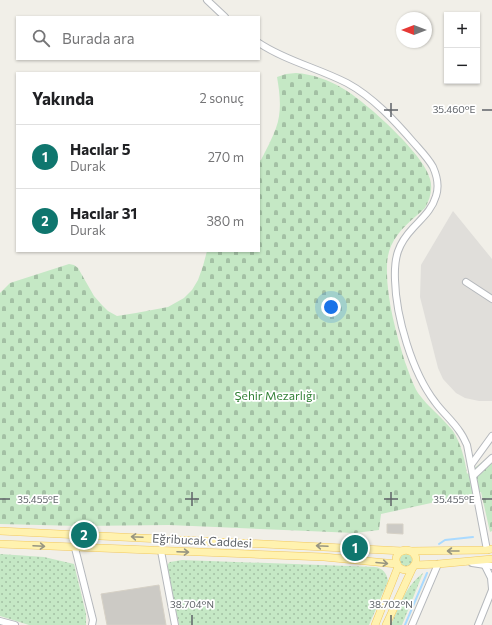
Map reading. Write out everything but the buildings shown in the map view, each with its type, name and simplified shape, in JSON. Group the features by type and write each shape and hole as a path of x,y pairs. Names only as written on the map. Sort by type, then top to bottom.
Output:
{"main road":[{"name":"Eğribucak Caddesi","path":"0,531 406,551 489,550"},
{"name":"Eğribucak Caddesi","path":"0,544 324,557 397,565"},
{"path":"375,625 397,565 396,558 398,554 406,551 414,554 416,559 386,625"},
{"path":"397,565 400,569 405,570 411,569 414,566 492,559"}],"street":[{"path":"207,0 224,16"},
{"path":"260,44 297,62 348,84 368,97 408,136 427,158 433,168 437,179 438,188 434,201 426,215 401,242 395,260 397,304 403,331 421,380 434,401 460,432 467,445 489,550"},
{"path":"466,282 492,299"},
{"path":"471,465 492,436"},
{"path":"473,476 492,458"},
{"path":"75,548 93,620 92,625"},
{"path":"161,551 175,625"},
{"path":"465,562 492,566"},
{"path":"412,625 438,564"},
{"path":"478,625 492,589 491,578 484,564"},
{"path":"0,621 15,625"}],"shaded area":[{"path":"453,211 492,259 492,401 479,401 465,398 456,393 443,379 438,368 420,297 421,265"}],"green space":[{"name":"Şehir Mezarlığı","path":"296,73 314,76 337,85 352,94 406,143 426,169 431,186 430,198 427,205 397,235 389,251 387,262 387,279 390,303 405,362 414,385 422,398 453,431 462,452 467,474 492,454 492,531 490,532 481,492 381,514 379,530 355,533 169,525 79,526 0,524 0,293 10,283 69,264 78,268 94,296 108,311 117,316 168,307 184,298 192,290 198,280 207,252 260,252 260,160 278,122 280,103 277,77"},
{"path":"0,554 44,557 74,564 86,614 86,625 29,625 0,616"},
{"path":"404,554 408,554 412,560 408,566 404,566 400,562 400,558"},
{"path":"182,560 375,567 384,572 388,581 369,625 179,625 167,569 170,562"},
{"path":"423,573 402,625 391,625 407,590"}],"waterway":[{"path":"439,544 445,540 473,537"},
{"path":"405,625 427,573"}],"place":[{"name":"Hacılar 31","path":"84,535"},
{"name":"Hacılar 5","path":"355,548"}]}
